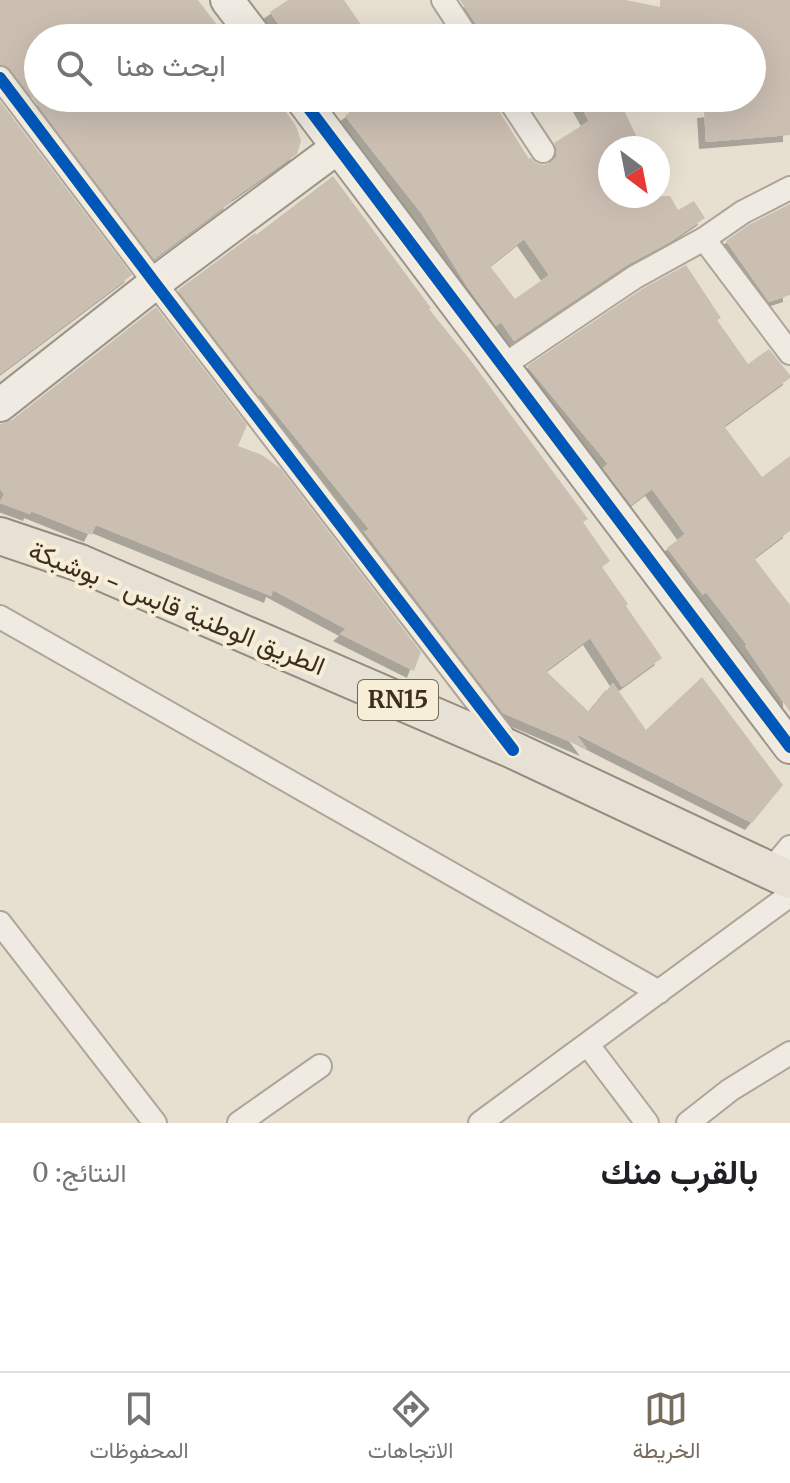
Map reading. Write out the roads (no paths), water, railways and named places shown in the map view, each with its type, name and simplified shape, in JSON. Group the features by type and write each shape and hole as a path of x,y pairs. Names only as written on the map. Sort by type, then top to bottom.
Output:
{"main road":[{"name":"الطريق الوطنية قابس - بوشبكة","path":"0,536 80,563 513,750 785,873"}],"street":[{"path":"227,0 245,24"},
{"path":"443,0 459,24"},
{"path":"0,78 24,110"},
{"path":"26,112 513,750"},
{"path":"312,112 790,747"},
{"path":"517,112 543,151"},
{"path":"0,405 155,283 338,147"},
{"path":"504,365 635,277 704,239 743,212 790,188"},
{"path":"704,239 790,353"},
{"path":"0,617 659,992"},
{"path":"480,1123 659,992 785,873"},
{"path":"0,923 155,1123"},
{"path":"588,1045 647,1123"},
{"path":"688,1123 730,1090 790,1053"},
{"path":"239,1123 320,1066"}]}
